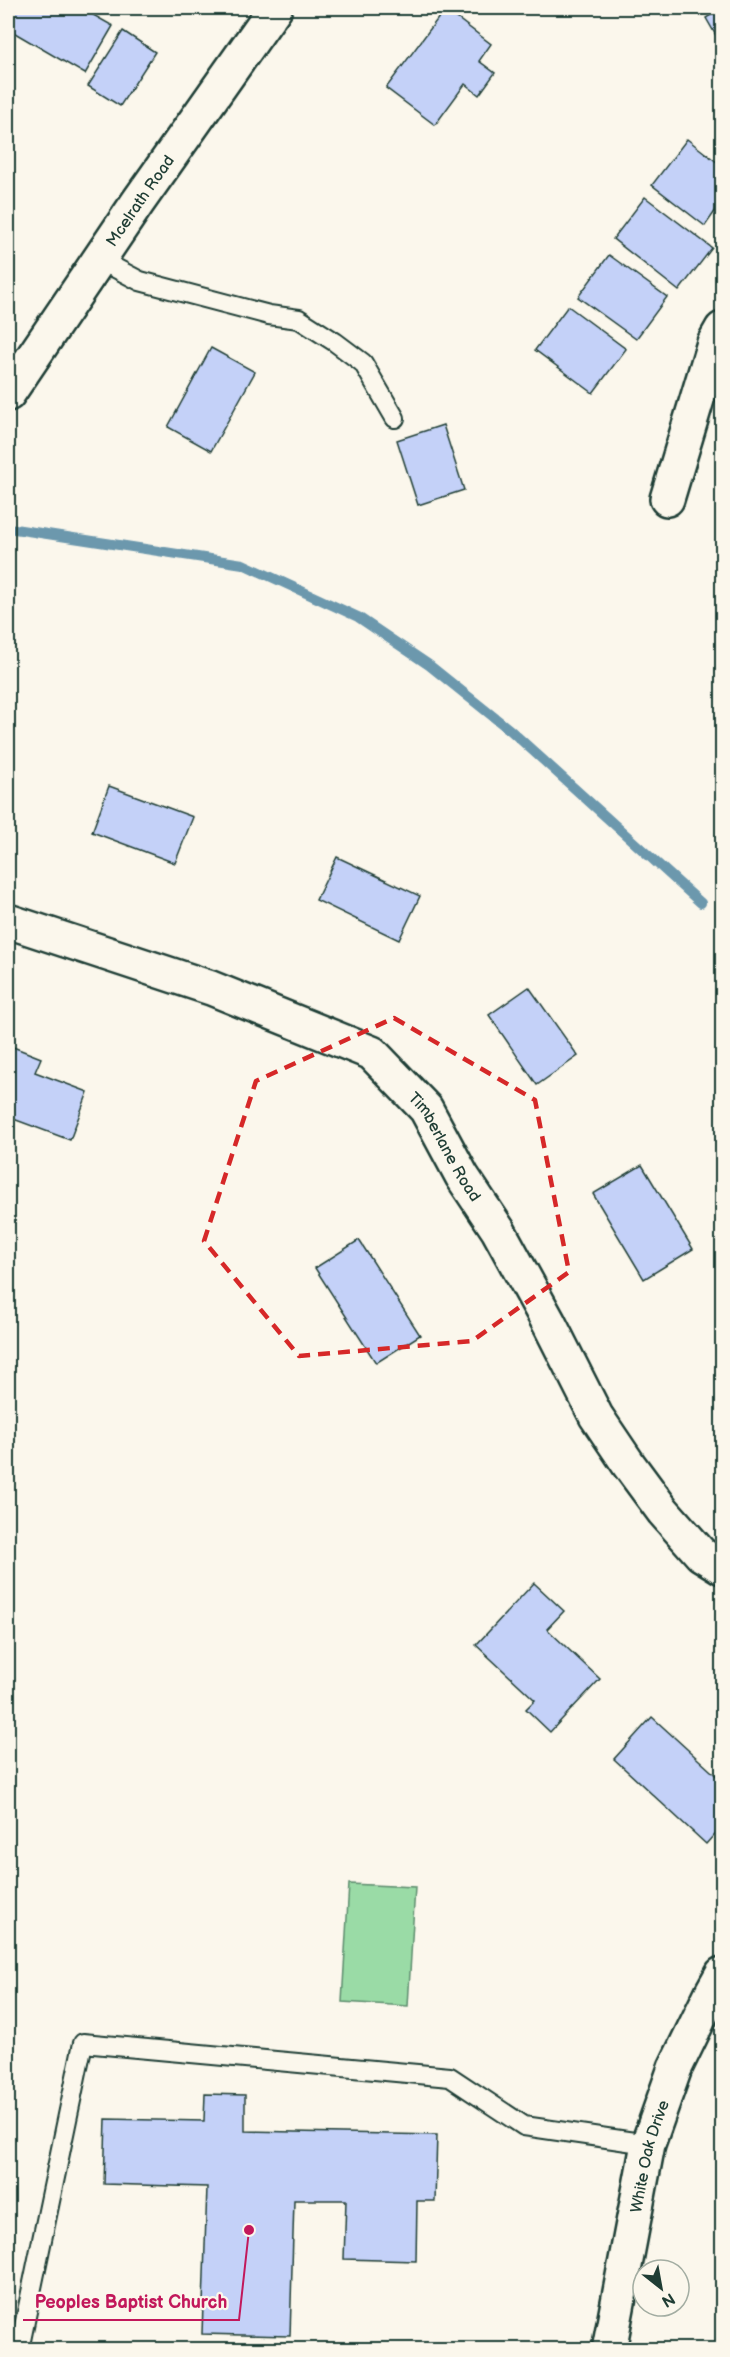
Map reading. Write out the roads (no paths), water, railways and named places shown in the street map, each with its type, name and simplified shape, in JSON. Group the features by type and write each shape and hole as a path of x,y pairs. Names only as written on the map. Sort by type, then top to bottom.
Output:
{"street":[{"name":"Mcelrath Road","path":"8,394 138,202 275,8"},
{"path":"667,499 714,343 723,329"},
{"name":"Timberlane Road","path":"8,921 211,987 372,1053 426,1109 462,1176 498,1230 596,1416 629,1465 663,1511 701,1554 723,1567"},
{"name":"White Oak Drive","path":"609,2349 648,2144 675,2068 711,1992 723,1974"}],"lane":[{"path":"100,260 140,281 269,315 299,319 363,363 395,418"},
{"path":"20,2349 83,2043 450,2077 524,2126 648,2144"}],"waterway":[{"path":"8,528 243,564 358,617 429,665 510,730 701,903"}],"place":[{"name":"Peoples Baptist Church","path":"249,2230"}]}
